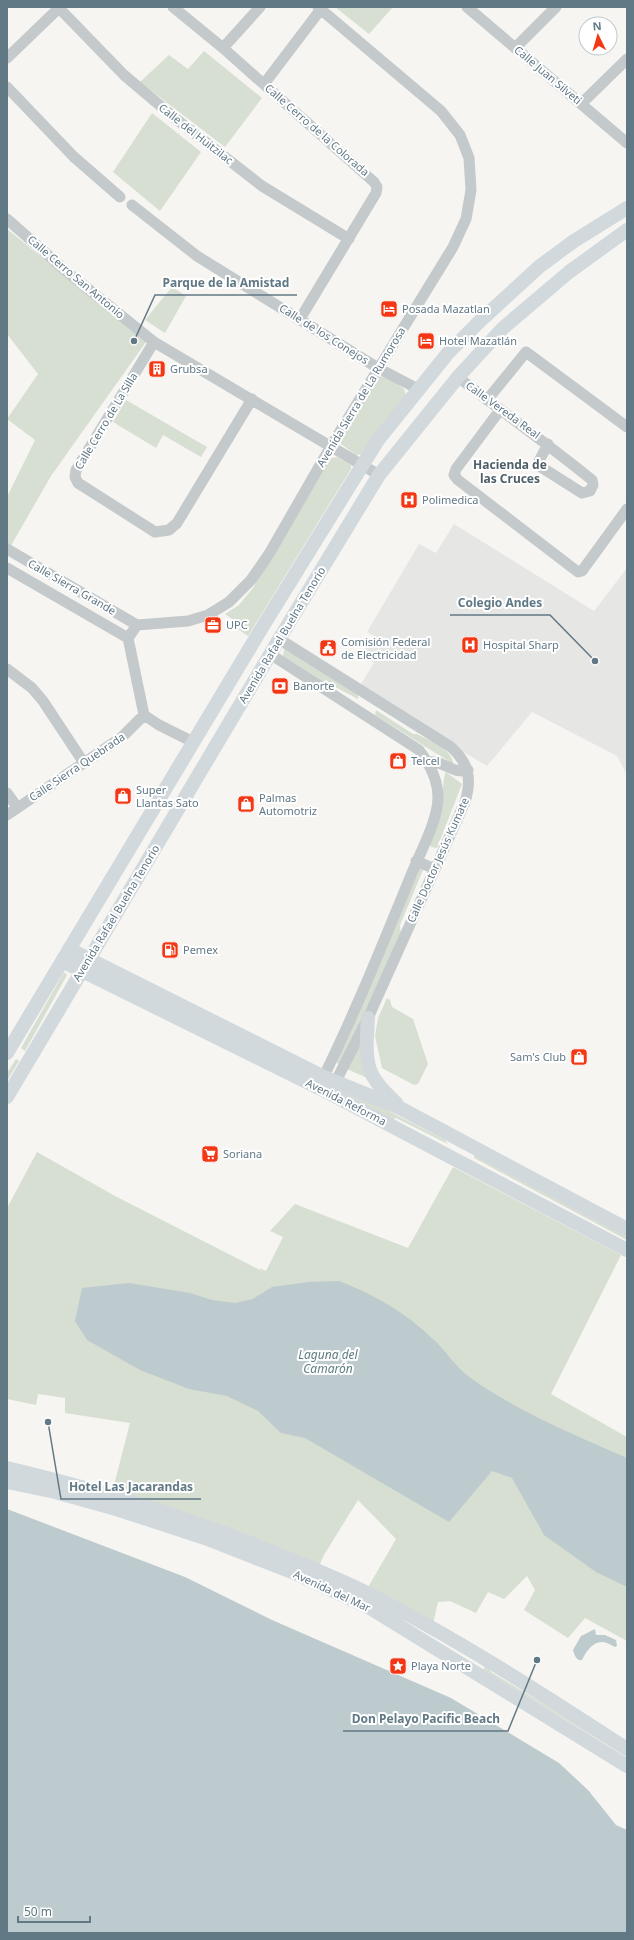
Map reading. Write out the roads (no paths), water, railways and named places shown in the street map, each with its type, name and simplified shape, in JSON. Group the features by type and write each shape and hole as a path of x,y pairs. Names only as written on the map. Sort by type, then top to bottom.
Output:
{"main road":[{"name":"Avenida Rafael Buelna Tenorio","path":"7,1052 361,465 418,389 448,353 480,320 540,266 574,241 627,208"},
{"name":"Avenida Rafael Buelna Tenorio","path":"7,1097 270,654 379,475 458,377 503,328 569,272 627,230"},
{"name":"Avenida Reforma","path":"65,955 327,1085 627,1250"},
{"path":"368,1018 366,1044 369,1066 376,1081 400,1108"},
{"name":"Avenida Reforma","path":"327,1085 400,1108 626,1225"},
{"name":"Avenida del Mar","path":"7,1468 121,1498 207,1526 266,1548 359,1589 422,1621 627,1749"},
{"name":"Avenida del Mar","path":"7,1482 55,1492 116,1509 205,1538 297,1574 370,1608 627,1766"}],"street":[{"path":"7,58 59,7"},
{"name":"Calle del Huitzilac","path":"59,7 124,74 176,119 262,186 349,239"},
{"name":"Calle Cerro de la Colorada","path":"173,7 264,84 374,182 377,187 376,193 300,319"},
{"path":"223,48 260,7"},
{"name":"Calle Juan Silveti","path":"468,7 627,143"},
{"path":"515,48 556,7"},
{"path":"264,84 320,8"},
{"name":"Avenida Sierra de La Rumorosa","path":"137,625 188,621 208,615 229,602 251,580 269,554 331,446 453,247 466,219 472,190 469,158 460,135 441,111 320,8"},
{"path":"582,103 627,59"},
{"path":"7,87 74,157 120,197"},
{"name":"Calle de los Conejos","path":"132,205 197,256 378,368 418,389"},
{"name":"Calle Cerro San Antonio","path":"7,219 66,271 154,342 379,475"},
{"name":"Calle Cerro de La Silla","path":"154,342 76,470 75,477 78,483 155,532 169,530 177,523 252,399"},
{"path":"487,400 526,352 627,427"},
{"name":"Calle Vereda Real","path":"458,377 500,410 548,444 592,480 593,485 590,491 582,493 541,467 539,461 548,444"},
{"path":"500,410 456,469 454,475 458,480 578,572 582,571 627,509"},
{"name":"Calle Sierra Grande","path":"7,549 137,625"},
{"name":"Calle Sierra Grande","path":"7,568 128,638"},
{"path":"137,625 128,638 144,714 159,725 193,742"},
{"path":"279,639 451,747 464,761 468,770 460,772 436,762 427,762"},
{"name":"Calle Doctor Jesús Kumate","path":"270,654 418,750 427,762 437,786 437,808 327,1085"},
{"path":"7,669 32,688 84,764"},
{"name":"Calle Sierra Quebrada","path":"7,814 84,764 122,737 144,714"},
{"name":"Calle Doctor Jesús Kumate","path":"327,1085 368,1018 465,802 470,780 468,770"},
{"path":"7,793 17,807"},
{"path":"416,861 435,869"}],"water":[{"name":"Laguna del Camarón","path":"339,1281 378,1299 412,1321 443,1349 463,1372 486,1389 545,1421 627,1458 627,1587 596,1572 544,1535 512,1478 492,1471 449,1522 305,1438 281,1433 258,1411 227,1396 189,1389 140,1370 87,1340 75,1321 82,1288 129,1283 190,1293 212,1300 235,1303 253,1299 272,1287 309,1282"},
{"path":"7,1509 185,1577 272,1620 451,1698 559,1763 588,1790 616,1825 627,1830 627,1933 7,1933"},
{"path":"595,1629 596,1635 605,1635 616,1640 617,1646 615,1647 607,1643 599,1642 589,1649 582,1660 578,1660 573,1650 581,1636"}],"place":[{"name":"Posada Mazatlan","path":"389,309"},
{"name":"Parque de la Amistad","path":"134,341"},
{"name":"Hotel Mazatlán","path":"426,341"},
{"name":"Grubsa","path":"157,369"},
{"name":"Polimedica","path":"409,500"},
{"name":"UPC","path":"213,625"},
{"name":"Hospital Sharp","path":"470,645"},
{"name":"Comisión Federal de Electricidad","path":"328,648"},
{"name":"Colegio Andes","path":"595,661"},
{"name":"Banorte","path":"280,686"},
{"name":"Telcel","path":"398,761"},
{"name":"Super Llantas Sato","path":"123,796"},
{"name":"Palmas Automotriz","path":"246,804"},
{"name":"Pemex","path":"170,950"},
{"name":"Sam's Club","path":"579,1057"},
{"name":"Soriana","path":"210,1154"},
{"name":"Hotel Las Jacarandas","path":"48,1422"},
{"name":"Don Pelayo Pacific Beach","path":"537,1660"},
{"name":"Playa Norte","path":"398,1666"}],"district":[{"name":"Hacienda de las Cruces","path":"510,472"}]}
